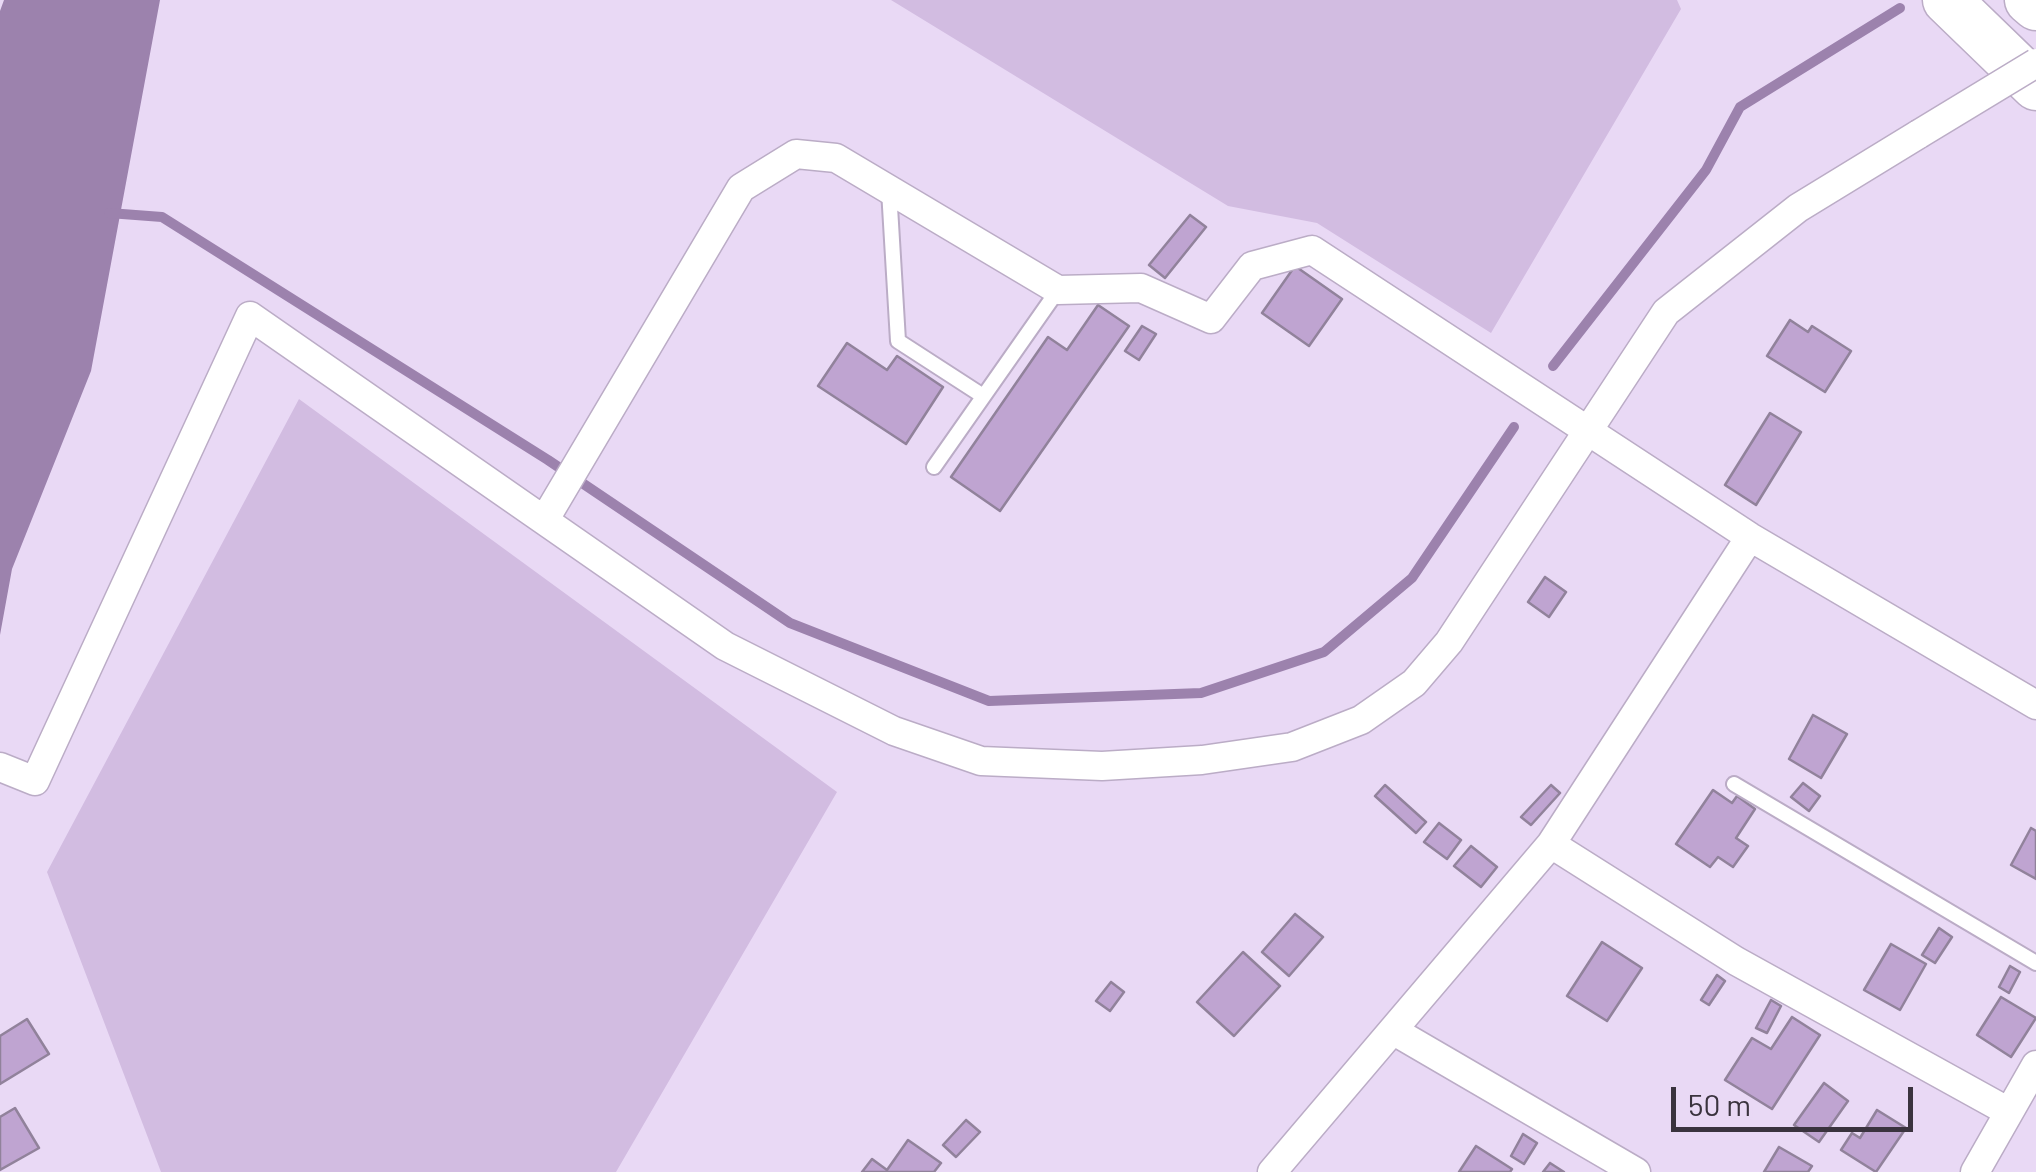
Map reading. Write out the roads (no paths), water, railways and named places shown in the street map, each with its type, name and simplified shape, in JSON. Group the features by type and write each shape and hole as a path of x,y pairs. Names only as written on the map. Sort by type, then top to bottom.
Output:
{"highway":[{"path":"1947,0 2036,86"},
{"path":"2029,0 2036,6"}],"street":[{"path":"0,767 35,781 250,316 724,646 894,731 981,761 1102,766 1202,760 1292,747 1362,720 1414,683 1449,642 1666,312 1798,208 2036,63"},
{"path":"545,519 741,188 796,154 836,158 1058,290 1142,288 1211,319 1252,266 1312,250 1750,537 2036,706"},
{"path":"1272,1172 1551,844 1750,537"},
{"path":"1551,844 1736,960 2009,1112"},
{"path":"1394,1031 1636,1172"},
{"path":"1975,1172 2036,1065"}],"lane":[{"path":"888,190 898,341 983,396"},
{"path":"934,468 1058,290"},
{"path":"1734,784 2036,964"}],"waterway":[{"path":"1553,366 1706,170 1740,107 1900,8"},
{"path":"109,213 162,217 548,460 790,623 989,701 1201,693 1324,652 1412,578 1514,427"}]}
